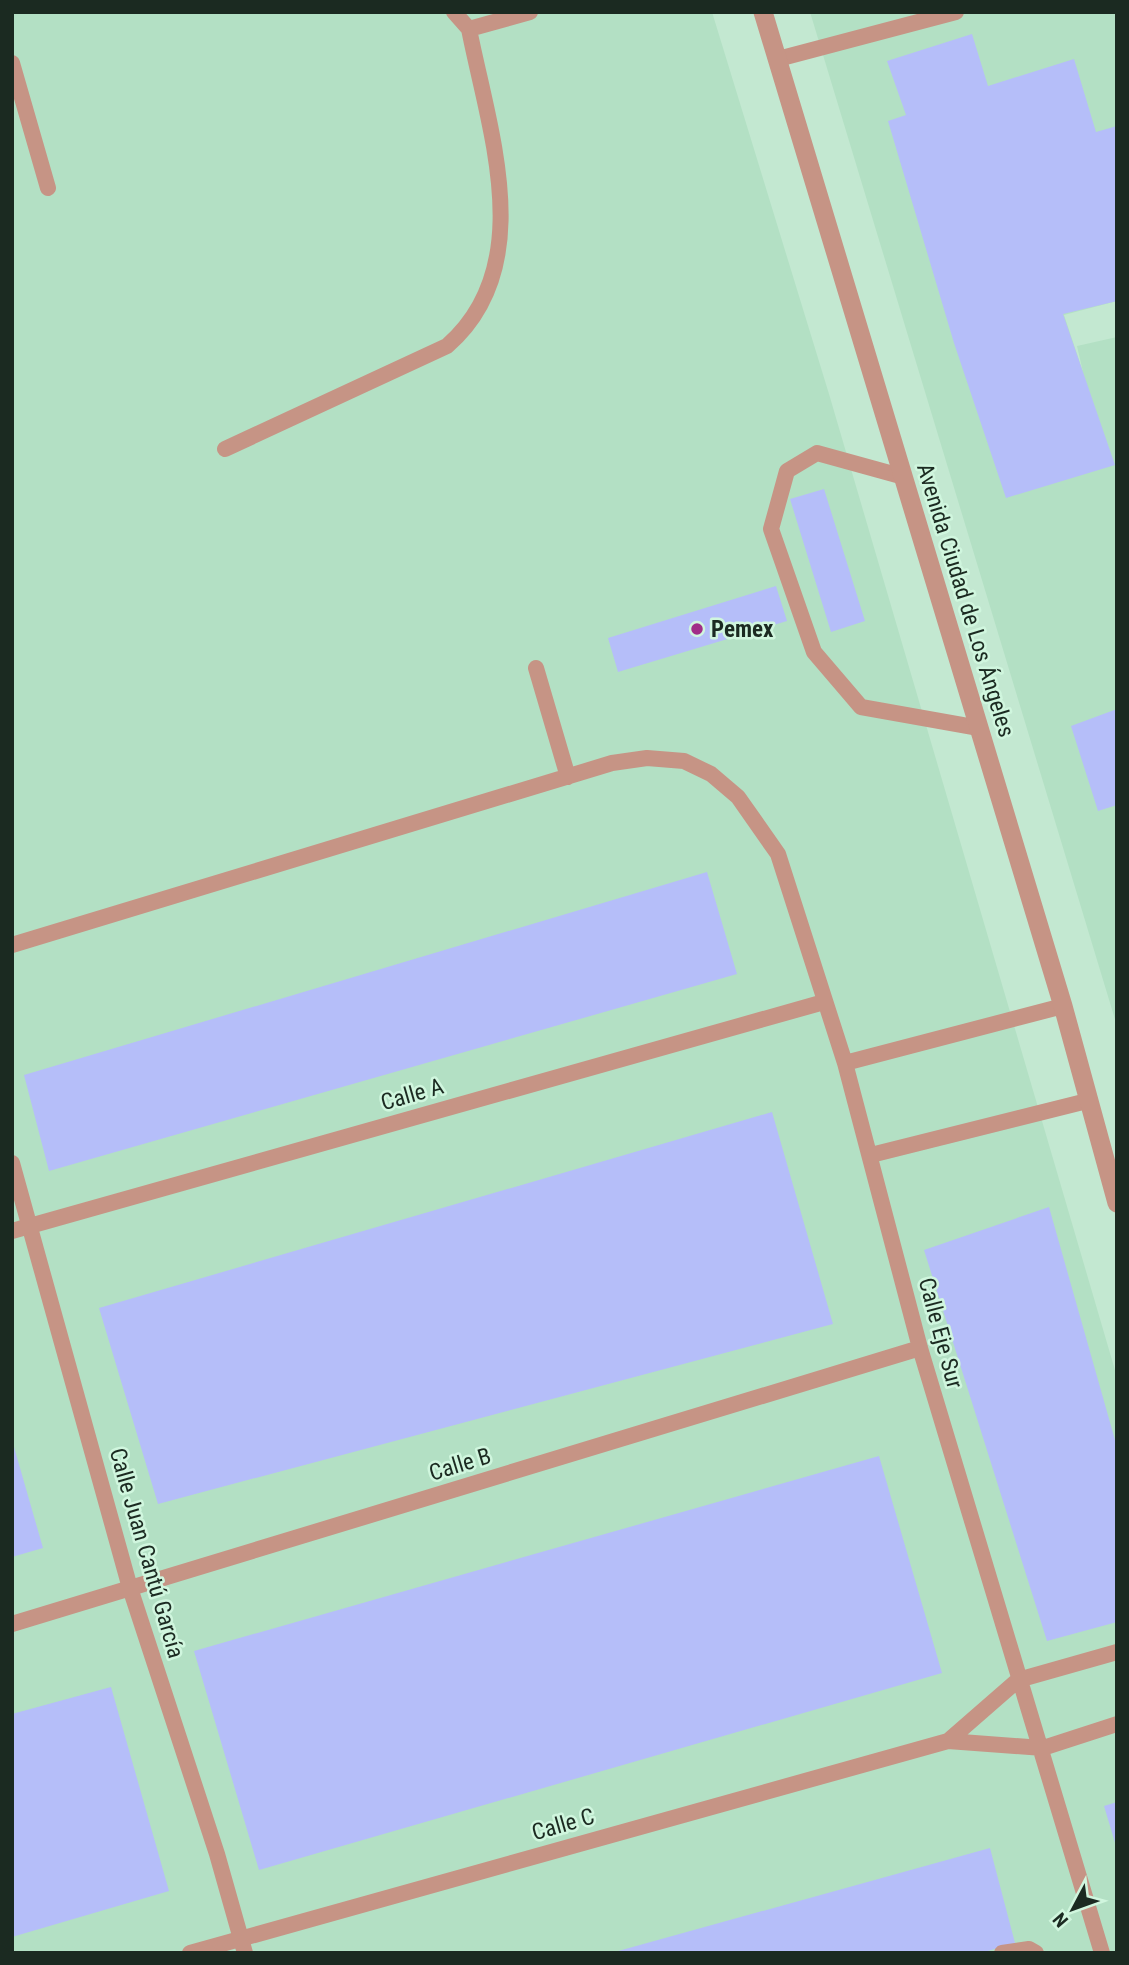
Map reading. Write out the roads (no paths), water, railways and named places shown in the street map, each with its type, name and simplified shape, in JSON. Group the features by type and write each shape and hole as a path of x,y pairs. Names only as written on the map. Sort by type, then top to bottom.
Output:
{"street":[{"name":"Avenida Ciudad de Los Ángeles","path":"764,12 1063,1006 1117,1203"}],"lane":[{"path":"225,449 447,345 462,332 479,310 493,279 502,235 496,167 468,29 454,12"},
{"path":"468,29 530,12"},
{"path":"778,59 893,20 956,12"},
{"path":"12,63 48,188"},
{"path":"904,478 817,453 787,471 771,529 814,652 861,707 979,729"},
{"path":"12,945 568,777 536,668"},
{"name":"Calle Eje Sur","path":"568,777 612,763 647,758 684,761 711,774 738,797 778,854 794,897 824,1002 845,1063 920,1348 1018,1680 1043,1748 1101,1952"},
{"name":"Calle A","path":"12,1231 824,1002"},
{"path":"845,1063 1063,1006"},
{"path":"871,1155 1087,1101"},
{"name":"Calle Juan Cantú García","path":"12,1163 32,1225 130,1588 243,1945"},
{"name":"Calle B","path":"12,1623 920,1348"},
{"name":"Calle C","path":"948,1741 1018,1680 1117,1651"},
{"name":"Calle C","path":"190,1953 243,1945 948,1741 1043,1748 1117,1724"},
{"path":"1002,1953 1029,1949 1036,1953"}],"place":[{"name":"Pemex","path":"697,629"}]}
